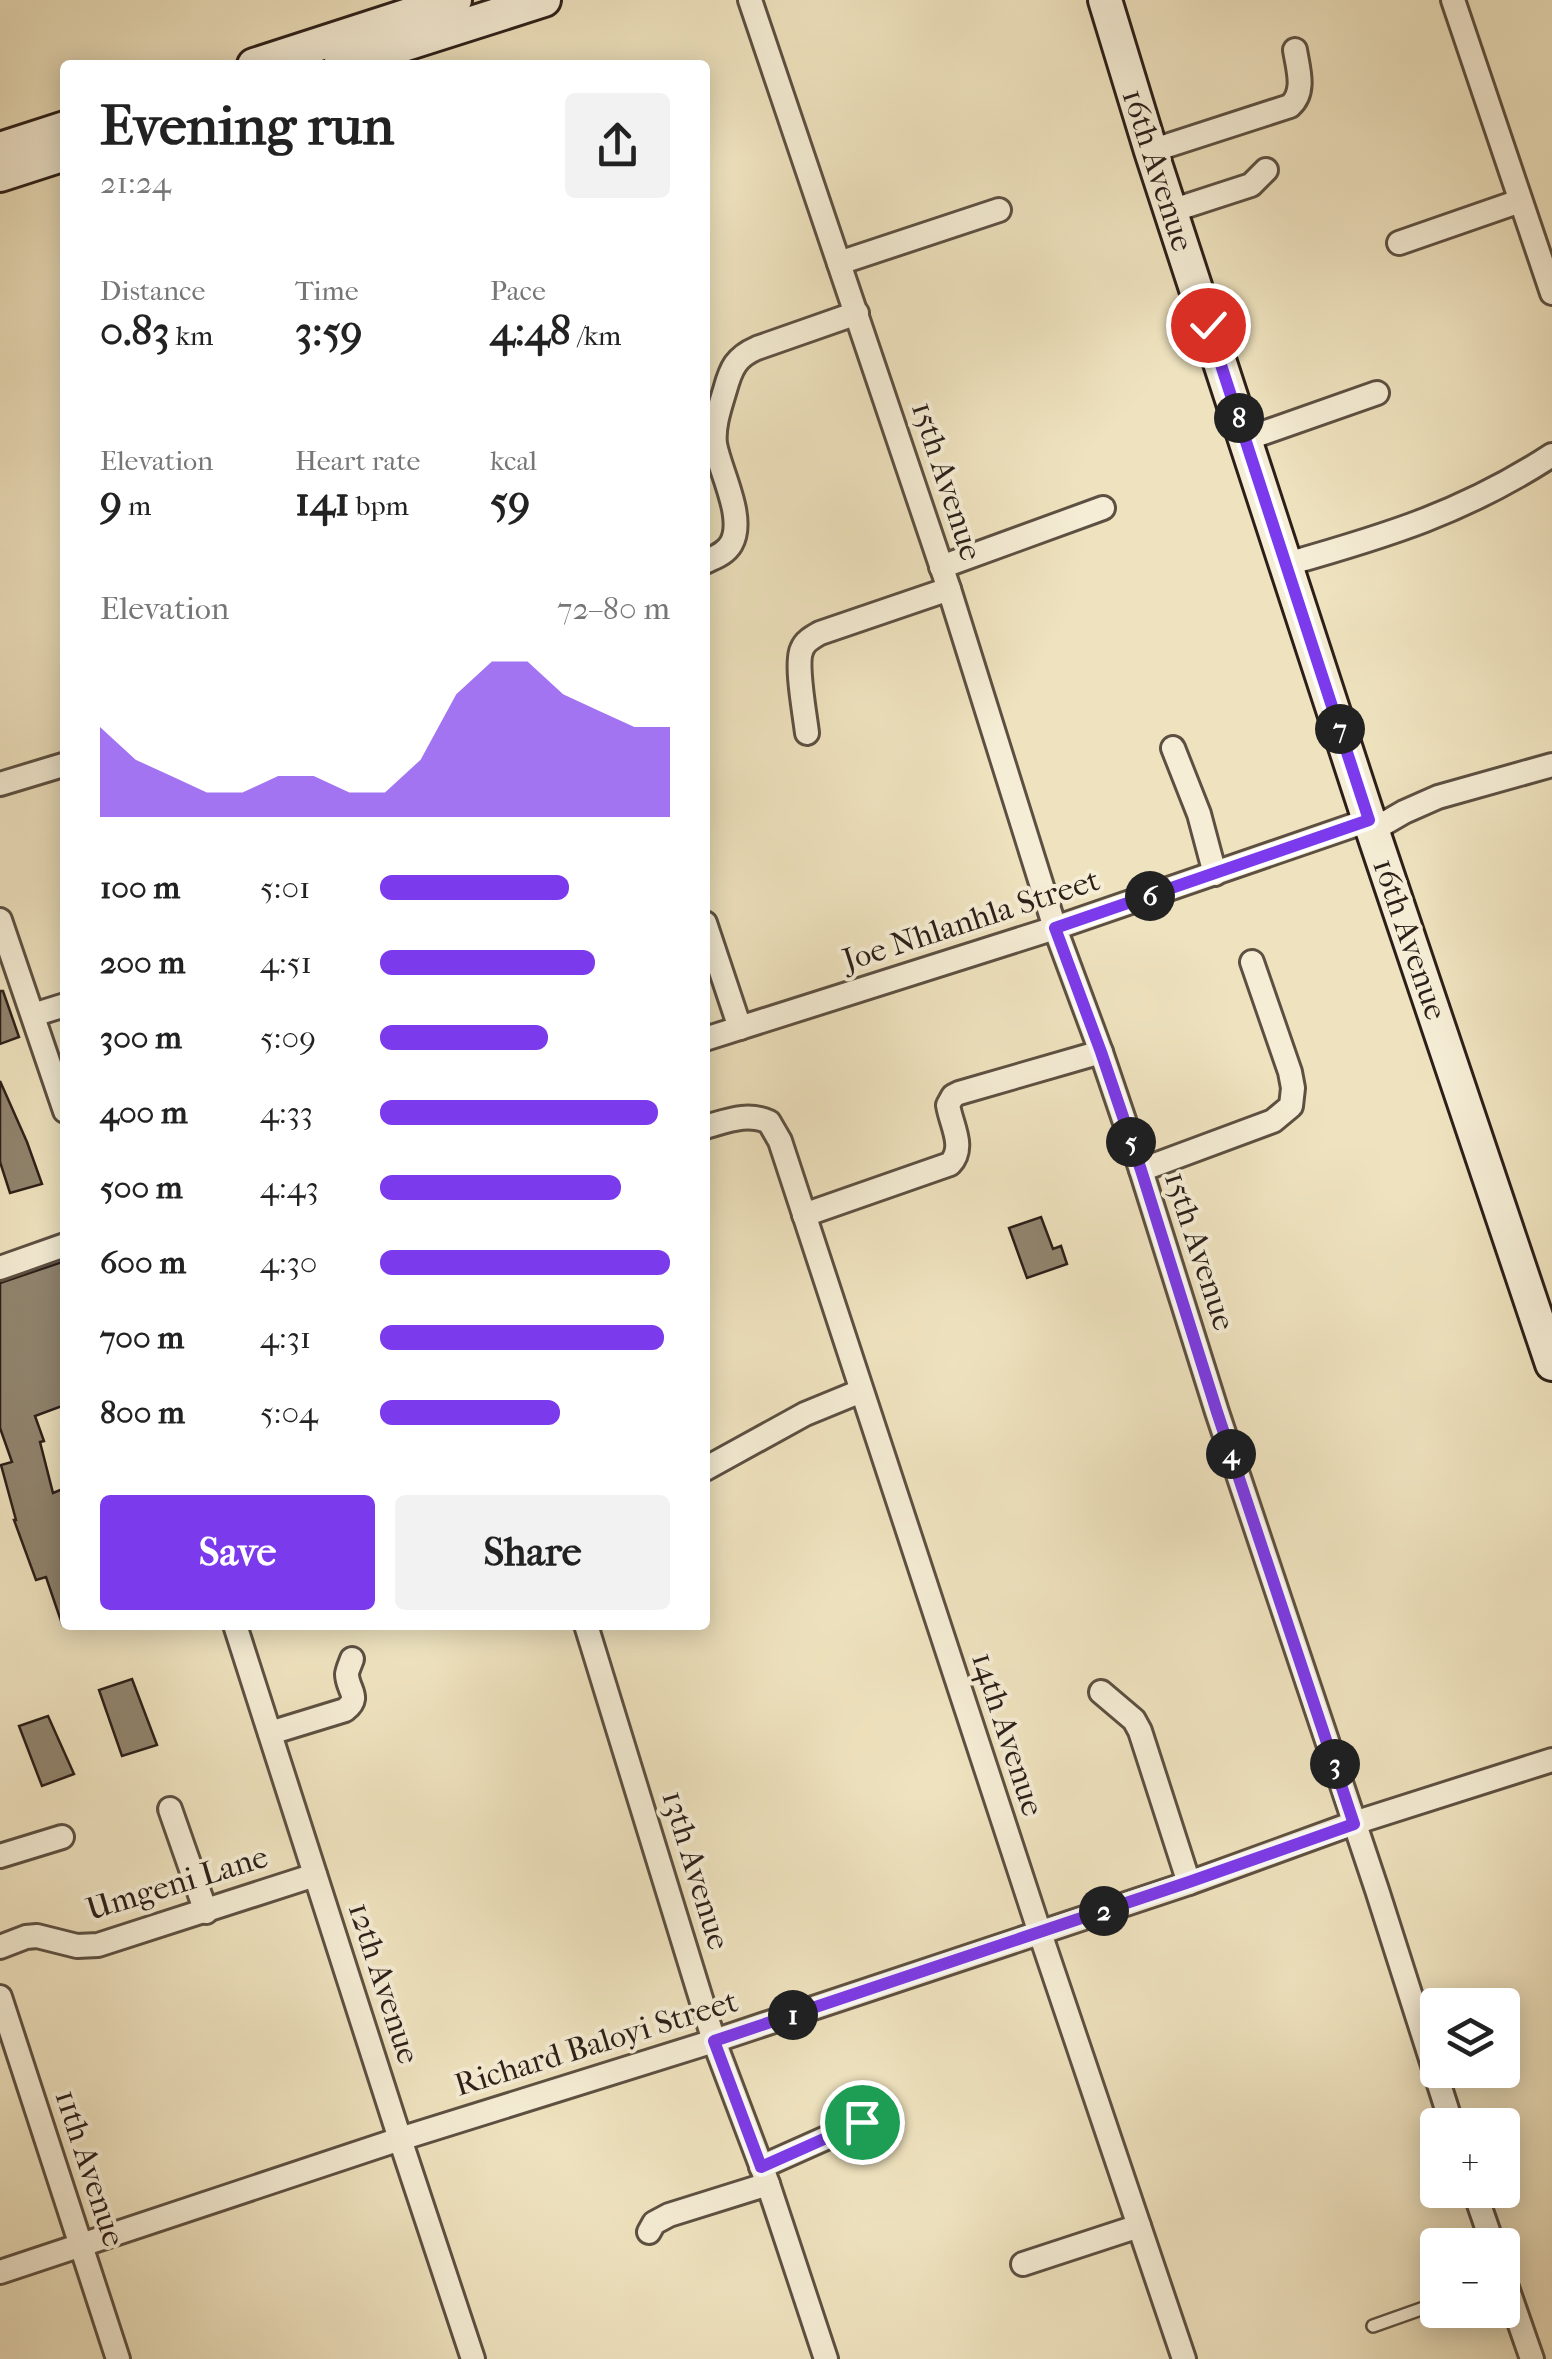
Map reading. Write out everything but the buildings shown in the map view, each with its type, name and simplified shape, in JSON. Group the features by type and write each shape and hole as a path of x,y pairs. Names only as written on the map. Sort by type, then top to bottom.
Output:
{"street":[{"path":"350,60 409,31 455,0"},
{"path":"277,60 544,0"},
{"name":"15th Avenue","path":"750,0 945,578 1055,928 1141,1170 1446,2108"},
{"name":"16th Avenue","path":"1104,0 1371,825 1552,1364"},
{"path":"1454,0 1552,293"},
{"path":"1151,151 1294,103 1300,81 1295,50"},
{"path":"0,149 60,130"},
{"path":"0,175 60,156"},
{"path":"1171,210 1251,185 1266,170"},
{"path":"1399,243 1520,202"},
{"path":"839,263 999,210"},
{"path":"710,560 728,548 736,528 715,437 730,370 744,354 757,348 857,312"},
{"path":"1246,439 1376,393"},
{"path":"1287,564 1373,540 1450,511 1511,482 1552,456"},
{"path":"807,733 799,663 801,649 808,640 1103,508"},
{"path":"1174,748 1216,874"},
{"name":"Joe Nhlanhla Street","path":"710,1037 1371,825 1438,796 1552,765"},
{"path":"0,784 60,766"},
{"path":"0,920 11,992 33,1015 60,1096"},
{"path":"710,937 740,1028"},
{"path":"1141,1170 1273,1121 1291,1106 1290,1072 1252,962"},
{"path":"33,1015 60,1007"},
{"path":"804,1214 950,1164 958,1145 948,1104 958,1093 1101,1052"},
{"name":"14th Avenue","path":"710,1125 748,1116 763,1119 774,1128 1184,2359"},
{"path":"0,1268 60,1248"},
{"path":"710,1466 805,1414 861,1391"},
{"name":"12th Avenue","path":"237,1630 474,2359"},
{"name":"13th Avenue","path":"588,1630 714,2041 826,2359"},
{"path":"270,1733 351,1706 354,1698 347,1672 352,1659"},
{"path":"1101,1692 1134,1720 1140,1731 1189,1882"},
{"name":"Richard Baloyi Street","path":"0,2272 400,2139 714,2041 1552,1760"},
{"path":"170,1809 206,1912"},
{"path":"0,1856 62,1837"},
{"name":"Umgeni Lane","path":"0,1947 37,1936 77,1946 98,1945 316,1874"},
{"name":"11th Avenue","path":"0,1997 118,2359"},
{"path":"649,2232 654,2223 669,2214 764,2176 862,2122"},
{"path":"1023,2264 1139,2226"},
{"path":"1520,2325 1532,2359"}],"lane":[{"path":"1373,2326 1420,2309"}],"route":[{"path":"862,2122 761,2167 714,2041 1354,1824 1141,1170 1055,928 1369,820 1208,325"}]}
